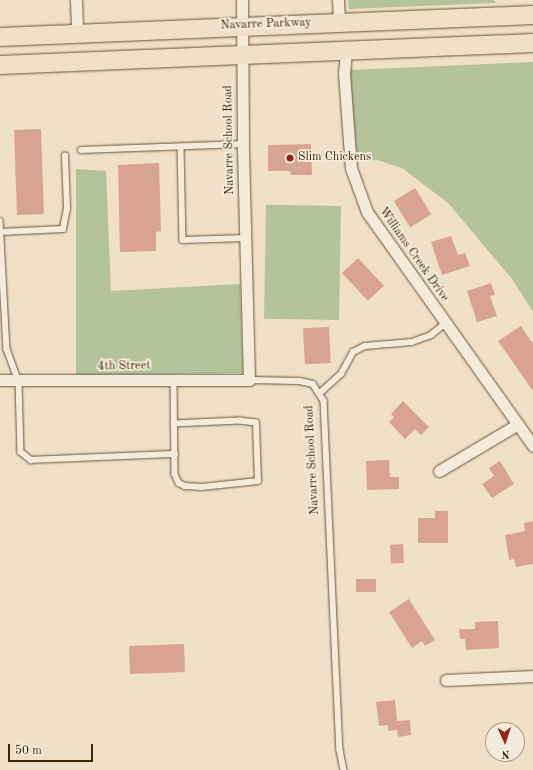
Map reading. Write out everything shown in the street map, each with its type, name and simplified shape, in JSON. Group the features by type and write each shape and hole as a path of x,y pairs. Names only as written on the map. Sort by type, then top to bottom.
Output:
{"highway":[{"name":"Navarre Parkway","path":"0,37 533,15"},
{"path":"0,65 533,43"}],"street":[{"path":"76,0 77,34"},
{"name":"Navarre School Road","path":"242,0 241,55 249,380"},
{"path":"338,0 339,22"},
{"name":"Williams Creek Drive","path":"346,51 344,74 352,168 360,196 379,230 533,446"},
{"name":"4th Street","path":"0,380 19,382 249,380"},
{"path":"439,471 518,424"},
{"path":"446,680 533,676"}],"lane":[{"path":"81,150 243,144"},
{"path":"181,147 183,240 245,238"},
{"path":"0,232 63,229 67,208 65,156"},
{"path":"0,221 7,349 19,382 21,452 31,460 175,454"},
{"path":"321,392 341,374 353,352 365,346 412,342 431,335 446,323"},
{"path":"174,380 174,424 175,474 178,482 185,486 253,483 259,477 256,423 240,421 174,424"},
{"name":"Navarre School Road","path":"249,380 300,381 313,384 321,392 324,402 342,763 344,770"}],"green space":[{"path":"348,0 494,0 496,3 349,9"},
{"path":"533,62 533,312 512,279 448,203 402,168 377,160 357,161 350,70"},
{"path":"76,169 106,171 111,291 240,284 243,373 76,375"},
{"path":"266,205 341,206 339,320 264,319"}],"building":[{"path":"41,129 44,214 17,215 14,130"},
{"name":"Slim Chickens","path":"311,144 312,175 291,175 290,171 268,171 268,145"},
{"path":"159,163 161,231 156,232 156,251 120,252 118,165"},
{"path":"415,188 431,214 410,228 394,201"},
{"path":"451,236 458,255 465,253 470,266 442,275 431,242"},
{"path":"358,258 384,286 368,301 342,273"},
{"path":"491,283 495,295 490,296 497,316 477,322 467,291"},
{"path":"521,326 533,344 533,391 498,341"},
{"path":"329,327 331,363 305,364 303,328"},
{"path":"403,401 429,427 421,435 415,429 405,439 389,422 394,417 391,414"},
{"path":"389,460 390,477 399,477 399,489 367,490 366,461"},
{"path":"500,461 514,484 492,498 482,484 494,476 489,468"},
{"path":"435,511 448,511 448,543 418,543 418,518 435,518"},
{"path":"533,521 533,564 516,567 514,559 509,560 505,535 525,531 524,523"},
{"path":"403,544 404,563 391,564 390,545"},
{"path":"356,579 376,579 376,592 356,592"},
{"path":"409,599 435,640 425,646 422,641 412,648 389,612"},
{"path":"498,621 499,648 466,650 465,639 460,639 459,629 475,629 475,622"},
{"path":"184,644 185,672 130,674 129,646"},
{"path":"395,700 397,721 410,720 411,735 398,737 397,730 388,731 388,725 379,726 376,702"}],"place":[{"name":"Slim Chickens","path":"290,158"}]}
